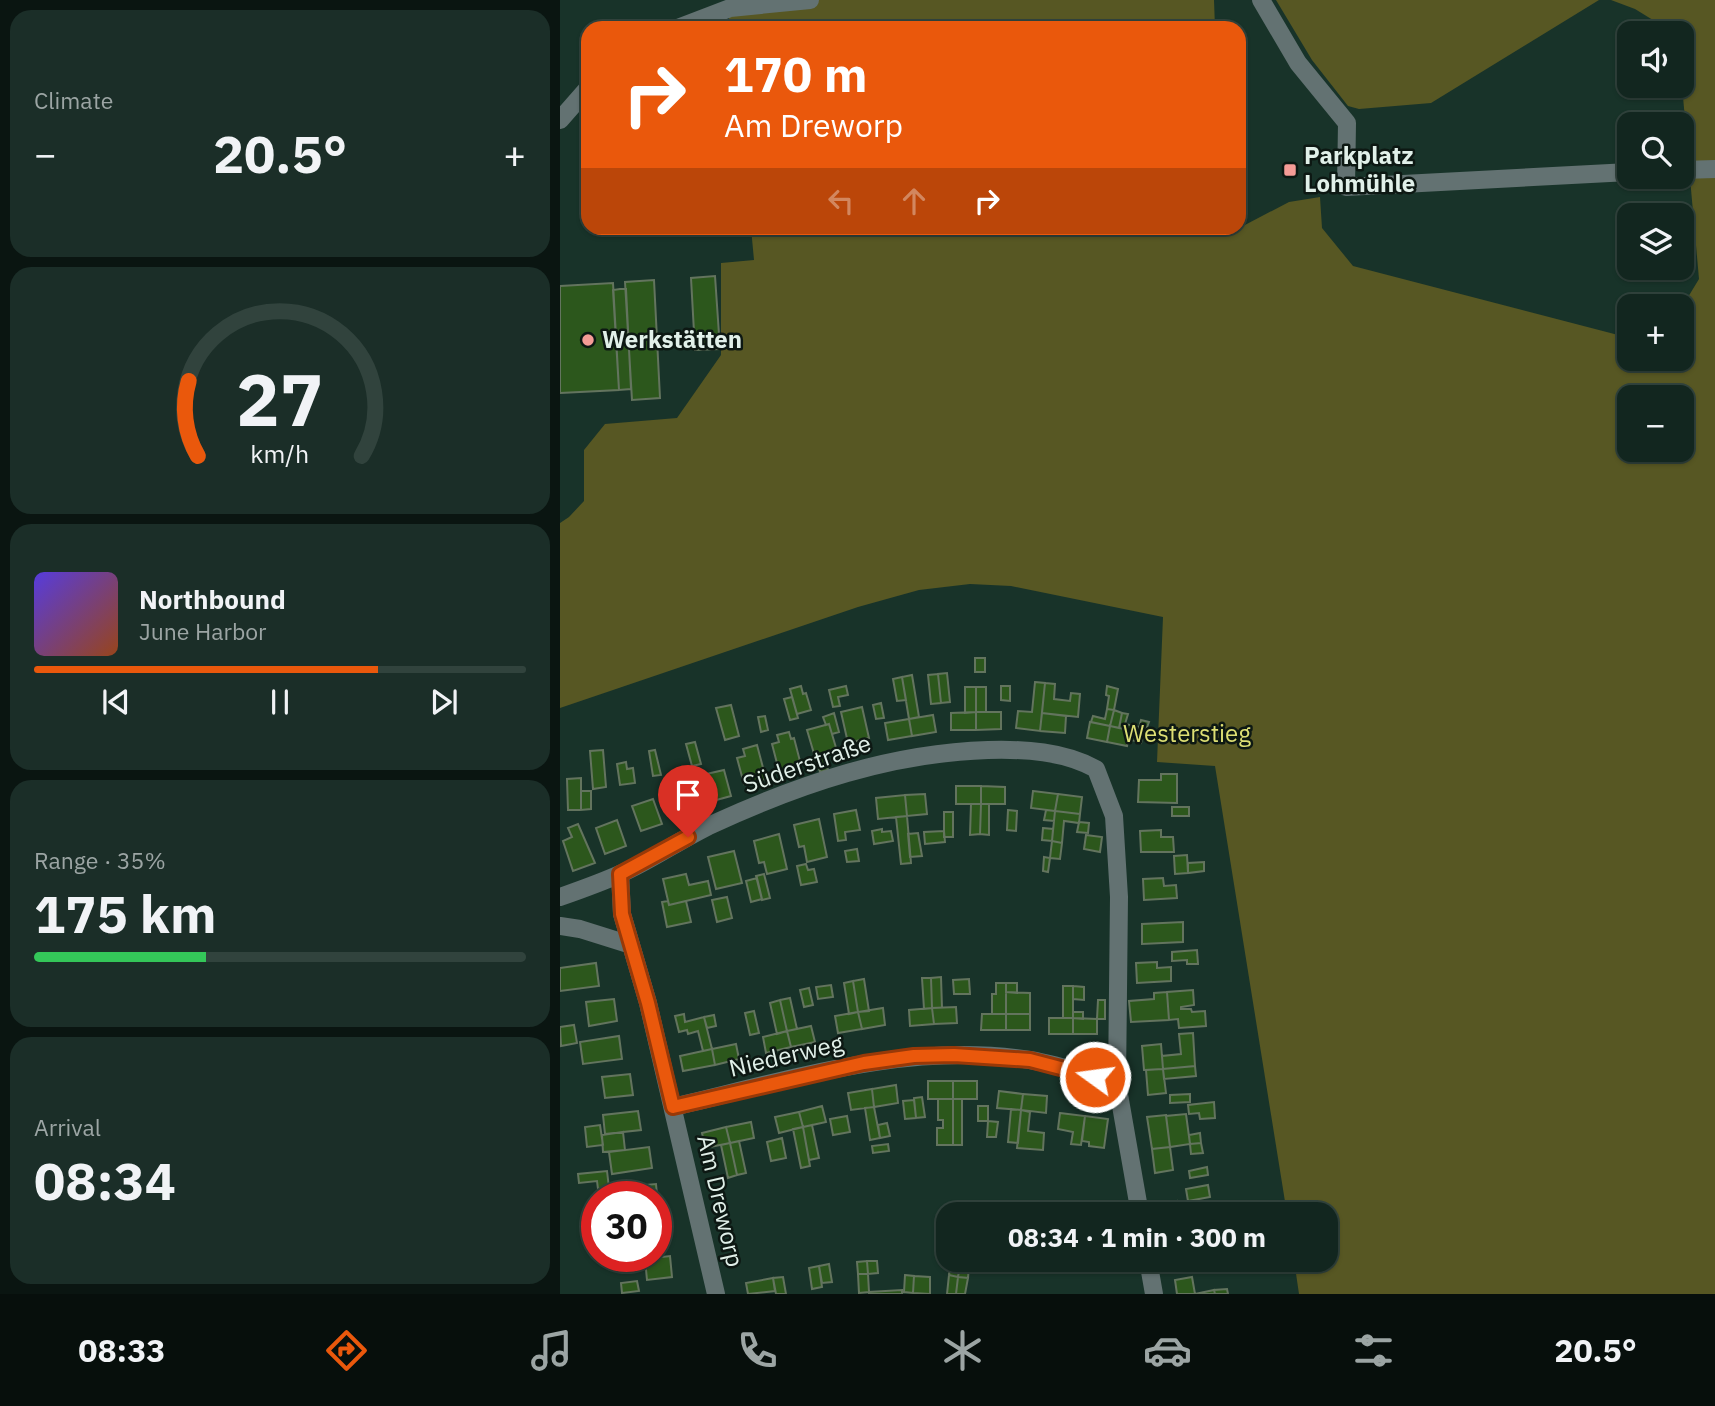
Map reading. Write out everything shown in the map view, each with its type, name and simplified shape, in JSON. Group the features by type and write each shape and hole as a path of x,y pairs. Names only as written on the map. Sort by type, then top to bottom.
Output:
{"street":[{"path":"696,21 730,8 810,0"},
{"path":"1261,0 1298,63 1347,123 1346,187 1617,173"},
{"path":"560,120 581,96"},
{"path":"1694,170 1715,169"},
{"name":"Süderstraße","path":"560,897 620,874 723,819 798,788 872,765 954,751 1005,749 1053,754 1086,763 1097,769 1114,816 1119,897 1117,1083"},
{"name":"Am Dreworp","path":"620,874 622,914 648,1003 716,1294"},
{"path":"560,926 580,929 631,945"},
{"name":"Niederweg","path":"673,1107 864,1063 914,1056 954,1055 1030,1060 1117,1083"},
{"path":"1117,1083 1138,1202"},
{"path":"1150,1272 1154,1294"}],"green space":[{"path":"791,0 1214,0 1215,21 729,21 728,10"},
{"path":"1276,0 1599,0 1431,103 1359,109 1348,106 1312,60"},
{"path":"1611,0 1715,0 1715,162 1694,163 1694,112 1684,112 1683,98 1694,98 1694,21 1654,21 1635,9"},
{"name":"Westerstieg","path":"1715,177 1715,1294 1299,1294 1296,1272 1338,1272 1338,1202 1285,1202 1215,766 1157,762 1163,617 1011,586 970,584 919,590 858,607 560,708 560,523 584,501 584,450 605,424 677,418 721,355 721,263 754,260 752,235 1246,235 1246,224 1289,202 1320,197 1322,228 1353,266 1617,335 1617,371 1694,371 1694,294 1690,294 1699,279 1691,189 1694,189 1694,178"}],"building":[{"path":"715,276 720,349 695,350 691,278"},
{"path":"654,280 660,398 632,400 625,282"},
{"name":"Werkstätten","path":"613,283 619,390 560,393 560,286"},
{"path":"626,289 631,389 619,390 613,290"},
{"path":"975,658 985,658 985,672 975,672"},
{"path":"947,673 950,702 941,703 938,674"},
{"path":"938,674 941,703 931,704 928,675"},
{"path":"912,675 919,717 909,719 902,677"},
{"path":"902,677 906,700 897,701 893,679"},
{"path":"1035,682 1045,683 1040,731 1016,728 1018,711 1032,712"},
{"path":"1045,683 1055,684 1054,699 1070,701 1071,693 1080,694 1078,717 1042,713"},
{"path":"801,686 811,710 797,714 790,689"},
{"path":"846,686 848,695 838,697 840,706 833,707 829,690"},
{"path":"1001,686 1010,686 1010,701 1001,700"},
{"path":"1107,686 1118,689 1114,710 1107,709"},
{"path":"965,687 976,687 976,712 965,713"},
{"path":"976,687 986,687 986,712 976,712"},
{"path":"792,697 798,718 790,720 784,699"},
{"path":"881,703 884,718 876,719 873,705"},
{"path":"731,705 739,736 725,740 716,708"},
{"path":"862,707 869,738 848,743 841,712"},
{"path":"1107,709 1114,710 1110,726 1091,722 1093,716 1105,719"},
{"path":"1114,710 1122,713 1119,728 1110,726"},
{"path":"976,712 1001,712 1001,729 976,730"},
{"path":"976,712 976,730 951,730 951,713"},
{"path":"834,713 839,732 832,734 823,717"},
{"path":"1042,713 1066,716 1065,733 1040,731"},
{"path":"1122,713 1128,714 1125,724 1139,727 1136,741 1128,740 1130,730 1119,728"},
{"path":"933,715 936,732 912,736 909,719"},
{"path":"765,716 768,730 761,732 758,717"},
{"path":"909,719 912,736 888,740 885,723"},
{"path":"1141,720 1149,722 1141,743 1136,741"},
{"path":"1090,722 1110,726 1107,742 1087,738"},
{"path":"829,724 837,751 815,757 807,730"},
{"path":"1110,726 1130,730 1127,746 1107,742"},
{"path":"789,732 791,739 794,738 801,765 779,771 772,744 779,742 777,735"},
{"path":"695,742 701,764 692,766 686,744"},
{"path":"757,745 766,779 744,784 737,758 745,756 743,749"},
{"path":"603,750 606,787 593,789 590,751"},
{"path":"655,750 661,775 653,776 649,751"},
{"path":"824,754 828,770 820,772 816,756"},
{"path":"626,762 627,769 633,768 635,783 620,785 617,764"},
{"path":"724,770 731,796 709,802 702,775"},
{"path":"1161,774 1177,774 1177,803 1138,802 1139,780 1161,780"},
{"path":"581,778 581,810 568,810 567,779"},
{"path":"687,783 694,809 673,816 665,790"},
{"path":"956,786 981,786 981,804 956,804"},
{"path":"981,786 1005,787 1005,804 981,804"},
{"path":"581,791 591,791 591,809 581,810"},
{"path":"1033,791 1058,794 1055,811 1031,808"},
{"path":"925,794 927,814 907,816 905,795"},
{"path":"1058,794 1082,797 1080,814 1055,811"},
{"path":"905,795 907,816 878,819 876,798"},
{"path":"653,799 662,824 641,831 632,806"},
{"path":"971,804 981,804 980,834 970,835"},
{"path":"981,804 989,804 989,835 980,834"},
{"path":"1172,807 1189,807 1189,816 1172,816"},
{"path":"856,810 860,830 845,832 846,840 838,841 834,814"},
{"path":"1008,810 1017,811 1016,831 1007,830"},
{"path":"1046,810 1055,811 1054,821 1044,820"},
{"path":"1055,811 1080,814 1079,823 1064,821 1062,843 1052,841"},
{"path":"944,812 953,812 953,837 944,837"},
{"path":"907,816 911,863 901,864 896,817"},
{"path":"819,819 827,857 807,862 804,846 799,847 794,825"},
{"path":"617,820 626,846 605,854 596,828"},
{"path":"1079,822 1089,823 1088,833 1077,832"},
{"path":"578,824 595,863 573,871 563,841 572,837 568,828"},
{"path":"1043,828 1053,829 1052,841 1042,840"},
{"path":"882,829 882,832 891,831 893,841 874,844 872,831"},
{"path":"1161,830 1161,837 1173,837 1174,852 1141,852 1140,831"},
{"path":"944,831 945,842 925,844 924,832"},
{"path":"918,833 922,856 910,857 908,834"},
{"path":"779,834 787,869 767,874 764,862 759,863 754,841"},
{"path":"1086,835 1102,837 1100,852 1084,849"},
{"path":"1052,841 1062,843 1060,859 1050,858"},
{"path":"857,849 859,861 847,862 845,851"},
{"path":"734,851 742,883 716,889 708,857"},
{"path":"1187,855 1188,873 1175,874 1174,856"},
{"path":"1044,857 1050,858 1048,872 1043,871"},
{"path":"1204,862 1204,871 1188,873 1188,863"},
{"path":"806,864 808,870 814,869 817,882 801,885 797,866"},
{"path":"686,874 689,885 708,881 711,895 669,905 663,879"},
{"path":"764,874 770,898 762,900 756,876"},
{"path":"757,878 762,899 751,902 746,881"},
{"path":"1163,878 1164,886 1176,885 1177,898 1144,900 1143,879"},
{"path":"727,897 732,918 717,922 712,900"},
{"path":"668,901 669,905 686,901 691,922 667,927 662,902"},
{"path":"1183,922 1183,942 1142,944 1142,924"},
{"path":"1197,950 1198,964 1187,964 1187,960 1172,961 1172,952"},
{"path":"1157,962 1157,968 1171,967 1171,981 1137,983 1136,963"},
{"path":"596,963 599,986 560,991 560,968"},
{"path":"941,977 942,1008 932,1008 931,978"},
{"path":"922,978 931,978 932,1008 924,1009"},
{"path":"864,979 869,1011 858,1012 853,981"},
{"path":"969,979 970,994 954,994 953,980"},
{"path":"853,981 858,1012 849,1014 844,983"},
{"path":"996,983 1006,983 1006,1014 992,1014 992,994 996,994"},
{"path":"1006,983 1017,983 1017,993 1006,992"},
{"path":"831,985 833,997 818,999 816,987"},
{"path":"1063,986 1073,986 1073,1018 1063,1018"},
{"path":"1073,986 1084,987 1084,1000 1073,999"},
{"path":"809,988 813,1005 804,1007 800,990"},
{"path":"1193,990 1194,1005 1181,1009 1205,1011 1206,1026 1179,1028 1178,1019 1169,1020 1167,992"},
{"path":"1006,992 1030,993 1030,1014 1006,1014"},
{"path":"1167,992 1169,1020 1131,1022 1129,1001 1154,999 1154,993"},
{"path":"790,998 797,1029 787,1031 780,1000"},
{"path":"614,999 617,1021 589,1026 586,1002"},
{"path":"780,1000 787,1031 777,1034 770,1003"},
{"path":"1098,1000 1105,1000 1105,1019 1097,1019"},
{"path":"956,1007 957,1023 934,1024 932,1008"},
{"path":"883,1008 885,1025 862,1029 858,1012"},
{"path":"932,1008 934,1024 910,1026 909,1010"},
{"path":"754,1011 759,1033 750,1035 745,1013"},
{"path":"858,1012 862,1029 838,1033 835,1016"},
{"path":"1073,1012 1083,1012 1083,1019 1073,1018"},
{"path":"684,1014 685,1022 704,1017 712,1049 703,1051 698,1031 688,1034 687,1030 679,1032 675,1016"},
{"path":"982,1014 1006,1014 1006,1030 981,1030"},
{"path":"1006,1014 1030,1014 1030,1030 1006,1030"},
{"path":"714,1015 716,1026 707,1028 704,1017"},
{"path":"1049,1018 1073,1018 1073,1034 1049,1034"},
{"path":"1073,1018 1097,1019 1097,1034 1073,1034"},
{"path":"574,1025 577,1043 561,1046 560,1027"},
{"path":"811,1026 815,1042 791,1047 787,1031"},
{"path":"787,1031 791,1047 766,1053 763,1037"},
{"path":"1193,1033 1195,1066 1163,1069 1162,1056 1181,1054 1179,1034"},
{"path":"619,1036 622,1059 583,1064 580,1042"},
{"path":"736,1044 739,1059 715,1065 712,1049"},
{"path":"1161,1044 1163,1069 1144,1070 1142,1046"},
{"path":"712,1049 715,1065 683,1071 680,1056"},
{"path":"1195,1066 1196,1076 1164,1079 1163,1069"},
{"path":"1163,1069 1166,1093 1148,1095 1146,1070"},
{"path":"630,1074 633,1095 605,1098 602,1077"},
{"path":"928,1081 953,1081 953,1099 928,1099"},
{"path":"953,1081 977,1081 977,1099 953,1099"},
{"path":"896,1085 898,1103 874,1107 872,1089"},
{"path":"872,1089 874,1107 851,1110 848,1093"},
{"path":"999,1091 1023,1094 1021,1110 997,1108"},
{"path":"1023,1094 1047,1096 1046,1113 1021,1110"},
{"path":"1190,1094 1190,1102 1170,1103 1170,1095"},
{"path":"922,1097 925,1117 916,1118 914,1098"},
{"path":"938,1099 953,1099 953,1145 937,1145 937,1128 943,1128 943,1120 938,1120"},
{"path":"953,1099 962,1099 962,1145 953,1145"},
{"path":"914,1100 916,1118 905,1119 903,1101"},
{"path":"1214,1102 1215,1118 1200,1119 1199,1113 1189,1114 1188,1105"},
{"path":"822,1106 826,1122 803,1127 799,1112"},
{"path":"978,1106 988,1106 988,1121 978,1121"},
{"path":"874,1107 880,1138 870,1140 865,1108"},
{"path":"1011,1109 1021,1110 1018,1143 1008,1142"},
{"path":"1021,1110 1030,1112 1028,1131 1044,1133 1043,1150 1017,1148"},
{"path":"638,1111 641,1130 605,1134 603,1115"},
{"path":"799,1112 803,1127 779,1133 775,1117"},
{"path":"1060,1113 1085,1116 1081,1145 1071,1144 1073,1132 1058,1129"},
{"path":"1186,1114 1190,1144 1170,1147 1166,1116"},
{"path":"1166,1115 1170,1147 1152,1149 1147,1117"},
{"path":"847,1116 850,1132 833,1135 830,1119"},
{"path":"1085,1116 1108,1119 1104,1148 1089,1146 1089,1142 1082,1141"},
{"path":"988,1121 998,1122 996,1137 987,1137"},
{"path":"751,1122 754,1138 730,1143 726,1127"},
{"path":"887,1123 890,1136 880,1138 878,1125"},
{"path":"600,1125 603,1145 587,1147 585,1127"},
{"path":"812,1125 819,1158 809,1160 803,1127"},
{"path":"726,1127 730,1143 705,1148 702,1133"},
{"path":"803,1127 810,1166 801,1168 793,1129"},
{"path":"623,1132 625,1150 603,1152 602,1135"},
{"path":"1200,1133 1201,1143 1190,1144 1189,1135"},
{"path":"782,1138 786,1158 771,1161 767,1142"},
{"path":"739,1141 746,1173 737,1175 730,1143"},
{"path":"730,1143 737,1175 728,1178 721,1145"},
{"path":"1201,1143 1203,1153 1191,1154 1190,1144"},
{"path":"888,1144 889,1151 873,1153 872,1146"},
{"path":"649,1147 652,1168 612,1174 609,1152"},
{"path":"1170,1147 1173,1170 1155,1173 1152,1149"},
{"path":"1207,1167 1208,1175 1190,1178 1189,1171"},
{"path":"607,1171 608,1181 579,1183 578,1174"},
{"path":"1208,1185 1210,1197 1188,1201 1186,1189"},
{"path":"867,1261 877,1261 878,1273 868,1274"},
{"path":"867,1261 868,1274 858,1274 857,1262"},
{"path":"829,1264 832,1282 822,1283 819,1266"},
{"path":"819,1266 822,1287 812,1289 809,1268"},
{"path":"646,1272 672,1272 672,1277 647,1280"},
{"path":"950,1272 959,1272 958,1277 949,1275"},
{"path":"959,1272 968,1272 968,1278 958,1277"},
{"path":"858,1274 868,1274 869,1292 859,1293"},
{"path":"905,1275 914,1276 913,1293 904,1292"},
{"path":"949,1275 958,1277 956,1294 947,1294"},
{"path":"914,1276 930,1277 930,1294 913,1293"},
{"path":"783,1277 786,1294 776,1294 773,1278"},
{"path":"958,1277 968,1278 965,1294 956,1294"},
{"path":"1192,1277 1195,1294 1177,1294 1175,1280"},
{"path":"773,1278 775,1291 748,1294 746,1283"},
{"path":"637,1281 639,1291 622,1293 621,1283"},
{"path":"1227,1289 1228,1294 1215,1294 1214,1290"},
{"path":"902,1290 902,1294 869,1294 869,1292"},
{"path":"1214,1290 1215,1294 1195,1294"}],"place":[{"name":"Parkplatz Lohmühle","path":"1290,170"},
{"name":"Werkstätten","path":"588,340"}],"route":[{"path":"688,837 620,874 622,914 648,1003 673,1107 864,1063 914,1056 954,1055 1030,1060 1095,1077"}]}
